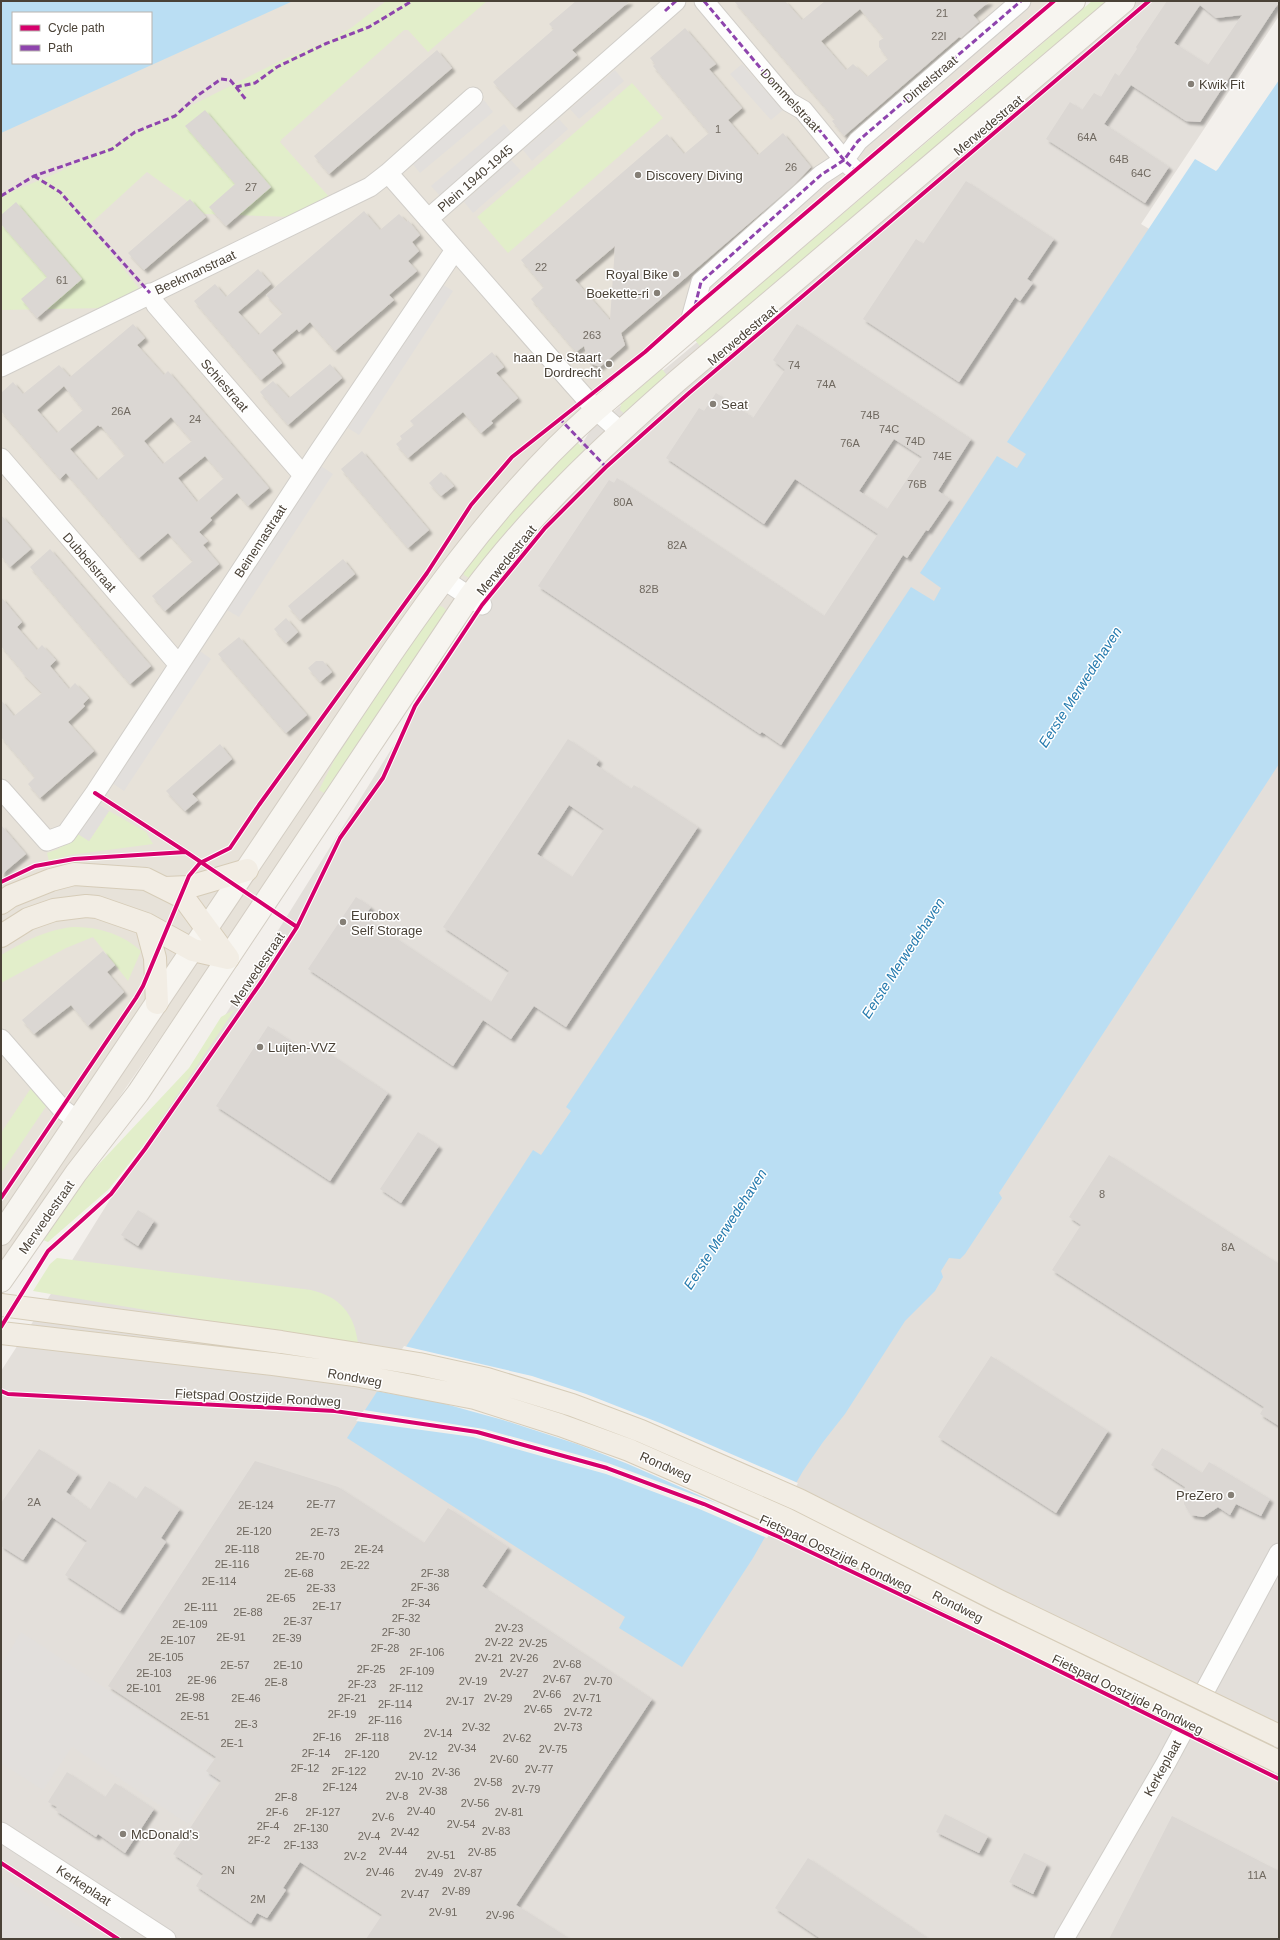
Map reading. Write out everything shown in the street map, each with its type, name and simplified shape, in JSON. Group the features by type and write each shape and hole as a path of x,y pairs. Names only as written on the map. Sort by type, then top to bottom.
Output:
{"main road":[{"name":"Merwedestraat","path":"1,1234 247,870 365,691 443,579 501,508 572,432 596,410 939,114 1074,1"},
{"name":"Merwedestraat","path":"1,1281 76,1173 138,1093 228,958 476,601 490,567 540,510 620,432 1124,1"},
{"path":"165,888 189,887 247,870"},
{"path":"1,903 11,896 51,880 74,874 146,879 184,898 228,958"},
{"path":"1,936 28,920 54,910 86,906 97,907 146,924 193,950 228,958"},
{"path":"146,924 155,958 157,1003"},
{"name":"Rondweg","path":"1,1305 281,1342 419,1364 487,1379 572,1405 641,1431 799,1500 999,1601 1279,1736"},
{"name":"Rondweg","path":"1,1333 355,1375 475,1398 560,1425 629,1450 786,1519 987,1621 1279,1762"}],"street":[{"name":"Plein 1940-1945","path":"596,410 428,219 676,1"},
{"name":"Dommelstraat","path":"704,1 789,102 803,110 844,160 864,180"},
{"name":"Dintelstraat","path":"844,160 858,141 1021,1"},
{"name":"Beekmanstraat","path":"1,367 370,187 388,173 473,97"},
{"path":"687,333 700,282 821,175 844,160"},
{"path":"388,173 428,219"},
{"name":"Beinemastraat","path":"1,789 47,841 66,834 303,475 455,250"},
{"name":"Schiestraat","path":"150,293 156,306 303,475"},
{"path":"596,410 620,432"},
{"name":"Dubbelstraat","path":"1,458 179,665"},
{"name":"Merwedestraat","path":"443,579 476,601"},
{"path":"1,1039 62,1108 77,1120"},
{"name":"Kerkeplaat","path":"1064,1939 1166,1762 1279,1553"},
{"name":"Kerkeplaat","path":"1,1832 166,1939"}],"shaded area":[{"path":"258,1 1085,1 577,433 1,1269 1,125 149,64 152,64 152,62"},
{"path":"1109,1 1279,1 1279,16 1141,224 1279,308 1279,1939 1,1939 1,1371 56,1286 590,431"},
{"path":"742,64 783,110 771,120 730,74"},
{"path":"615,70 624,81 579,119 570,109"},
{"path":"484,100 493,112 420,173 411,162"},
{"path":"559,119 568,129 532,161 523,150"},
{"path":"504,124 514,136 441,197 431,186"},
{"path":"511,160 521,171 473,213 464,202"},
{"path":"442,284 453,291 359,435 348,428"},
{"path":"321,466 333,474 239,617 227,610"},
{"path":"200,651 211,659 124,791 112,783"},
{"path":"98,804 109,811 89,841 78,834"},
{"name":"McDonald's","path":"21,1632 226,1768 188,1824 72,1747 43,1790 1,1763 1,1666"},
{"path":"1,1876 98,1939 1,1939"}],"green space":[{"path":"386,1 487,1 428,52 408,30 404,30 282,139 280,142 331,199 292,217 205,214 147,172 89,225 142,292 105,308 2,310 1,196 57,173 282,60 330,40 351,28"},
{"path":"1092,1 1111,1 703,350 695,340"},
{"path":"632,83 663,118 508,253 477,217"},
{"path":"662,369 669,378 625,414 620,410 621,404"},
{"path":"577,442 586,451 473,576 469,578 464,575 463,572 504,521"},
{"path":"436,605 443,607 446,610 445,614 326,794 319,790 345,739"},
{"path":"109,811 146,832 153,844 70,855 49,861 47,853 58,849 78,834 89,841"},
{"path":"72,927 91,928 109,932 126,940 141,951 128,981 93,937 66,948 1,983 1,955 43,934"},
{"path":"235,1009 143,1146 109,1189 48,1242 43,1240 83,1181 189,1068 221,1017"},
{"path":"31,1088 47,1105 1,1173 1,1133"},
{"path":"57,1258 311,1290 330,1297 344,1308 353,1323 358,1343 199,1319 33,1291 50,1264"}],"water":[{"path":"1,1 293,1 1,133"},
{"name":"Eerste Merwedehaven","path":"1279,80 1279,764 999,1193 1002,1198 965,1254 960,1259 949,1258 941,1271 943,1277 935,1291 905,1321 845,1414 803,1471 753,1558 682,1667 619,1628 625,1617 347,1438 533,1150 541,1155 571,1111 566,1107 911,587 934,601 941,588 920,573 997,456 1017,468 1026,454 1007,442 1195,159 1216,171"}],"pier":[{"path":"404,1346 532,1376 586,1394 660,1423 798,1483 767,1538 697,1508 606,1474 473,1437 356,1421 364,1410 484,1429 608,1463 719,1504 628,1464 577,1444 503,1420 438,1402 376,1391"}],"building":[{"path":"576,1 630,1 572,50 577,55 516,108 493,82 554,29 549,24"},
{"path":"734,1 785,1 802,20 825,1 990,1 973,15 979,22 961,38 959,37 844,136 832,121 835,119","holes":["860,9 884,38 879,41 879,47 888,59 867,77 853,64 846,70 821,41"]},
{"path":"1167,1 1279,2 1200,122 1186,121 1131,85 1104,124 1169,167 1145,203 1046,139 1070,102 1082,110 1094,93 1101,97 1115,73 1119,76 1137,49 1136,47","holes":["1200,5 1216,18 1242,15 1208,65 1174,43"]},
{"path":"685,28 716,64 709,69 742,108 728,120 758,155 783,133 811,167 794,185 621,333 625,345 600,367 589,363 584,346 576,352 531,299 544,287 521,260 667,134 684,154 709,133 653,66 655,64 650,58","holes":["615,246 610,320 575,280"]},
{"path":"437,50 452,68 329,174 314,156"},
{"path":"205,110 271,187 226,226 209,207 235,184 185,126"},
{"path":"966,181 1054,239 1027,279 1033,283 1020,301 1015,297 959,382 863,319 916,239 923,244"},
{"path":"190,199 206,217 144,270 128,253"},
{"path":"16,202 82,279 37,318 21,299 47,277 1,224 1,215"},
{"path":"364,211 380,230 399,214 407,222 408,220 420,235 412,242 419,251 408,261 417,271 389,295 394,300 335,351 310,322 299,332 297,329 272,350 282,363 261,380 194,301 215,284 226,297 258,269 271,284 238,312 259,335 283,313 266,295"},
{"path":"133,324 145,338 137,345 164,375 168,371 269,488 248,506 237,493 210,518 212,520 199,532 208,541 203,545 219,564 165,611 152,596 193,561 168,533 139,558 66,473 60,479 1,411 1,393 13,382 23,394 59,365 70,377","holes":["64,386 83,410 57,433 37,410","171,417 192,441 163,464 144,441","98,425 100,427 101,426 125,455 97,480 70,449","205,456 224,478 197,502 178,478"]},
{"path":"797,324 971,439 938,491 950,499 907,558 903,555 781,745 762,732 760,734 538,586 609,480 614,483 617,478 824,616 878,534 795,479 764,524 666,458 699,408 704,411 716,393 753,418 785,370 773,360","holes":["894,439 922,457 887,509 859,491"]},
{"path":"492,352 504,367 496,373 518,398 491,421 493,423 481,433 463,412 408,458 396,444 402,439 400,436 414,425 410,421"},
{"path":"330,364 342,378 288,425 260,392 273,381 289,398"},
{"path":"362,451 429,530 408,548 341,469"},
{"path":"441,472 454,486 441,496 429,483"},
{"path":"1,515 31,549 10,567 1,556"},
{"path":"50,549 151,666 130,684 30,567"},
{"path":"343,559 355,574 300,620 288,606"},
{"path":"1,597 22,622 17,627 37,650 42,645 56,660 50,666 69,689 75,683 89,698 83,704 85,706 68,722 94,751 40,798 28,784 35,777 1,737 1,700 14,716 42,693 22,673 23,672 1,646"},
{"path":"286,618 298,632 286,643 274,629"},
{"path":"239,637 307,715 286,733 218,654"},
{"path":"316,661 323,661 332,672 320,682 308,668"},
{"path":"568,739 599,760 596,765 631,789 634,785 698,827 566,1027 534,1006 511,1039 483,1020 453,1066 308,969 356,897 371,907 364,917 491,1002 509,971 443,927","holes":["569,805 604,829 572,877 537,854"]},
{"path":"220,744 232,759 192,794 198,800 185,811 166,791"},
{"path":"1,825 26,854 1,875"},
{"path":"103,951 115,965 107,972 124,992 88,1026 71,1005 34,1034 22,1020"},
{"path":"268,1026 312,1055 318,1046 388,1093 330,1181 216,1106"},
{"path":"418,1132 439,1146 401,1203 380,1189"},
{"path":"1109,1155 1279,1264 1279,1426 1260,1414 1264,1407 1052,1270 1081,1225 1069,1217"},
{"path":"138,1210 154,1221 138,1246 121,1235"},
{"path":"991,1356 1108,1431 1056,1513 938,1437"},
{"path":"1162,1448 1202,1473 1209,1462 1270,1499 1261,1516 1236,1504 1230,1515 1218,1507 1203,1517 1191,1515 1184,1504 1185,1487 1151,1465"},
{"path":"39,1449 78,1474 66,1492 90,1510 109,1481 136,1499 145,1486 180,1509 161,1538 166,1542 120,1611 65,1575 87,1541 52,1517 23,1560 1,1546 1,1503"},
{"path":"255,1461 338,1487 424,1543 448,1508 508,1547 482,1586 652,1699 516,1905 570,1939 366,1939 382,1915 300,1862 283,1888 286,1890 267,1918 257,1913 251,1923 196,1886 203,1874 173,1854 221,1781 206,1771 216,1757 108,1686"},
{"path":"67,1772 105,1797 115,1783 154,1809 125,1853 98,1834 96,1837 55,1810 57,1807 48,1802"},
{"path":"945,1814 988,1836 979,1853 936,1832"},
{"path":"1172,1816 1279,1871 1279,1939 1109,1939"},
{"path":"1024,1853 1047,1864 1033,1894 1009,1882"},
{"path":"808,1858 929,1939 821,1939 775,1908"}],"marked path":[{"path":"1,196 34,176 112,149 135,132 175,116 197,96 221,79 230,80 236,87 255,83 277,67 325,44 369,27 412,1"},
{"path":"665,11 676,1"},
{"path":"704,1 789,102 803,110 844,160 856,171"},
{"path":"695,306 701,282 821,175 844,160 858,141 1021,1"},
{"path":"236,87 247,101"},
{"path":"34,176 60,192 150,293"},
{"path":"559,418 606,467"}],"cycle path":[{"path":"1,1198 136,998 143,986 189,876 200,863 230,848 259,805 427,573 471,505 512,457 645,352 694,308 1054,1"},
{"path":"1,1327 48,1251 111,1194 145,1149 262,981 297,927 340,838 383,778 415,706 482,605 545,528 606,467 689,393 1149,1"},
{"path":"95,793 186,852"},
{"path":"1,882 35,866 74,859 186,852 297,927"},
{"name":"Fietspad Oostzijde Rondweg","path":"1,1391 8,1394 335,1411 477,1432 607,1468 704,1504 779,1537 998,1641 1279,1779"},
{"path":"1,1863 118,1939"}],"place":[{"name":"Kwik Fit","path":"1191,84"},
{"name":"Discovery Diving","path":"638,175"},
{"name":"Royal Bike","path":"676,274"},
{"name":"Boekette-ri","path":"657,293"},
{"name":"haan De Staart Dordrecht","path":"609,364"},
{"name":"Seat","path":"713,404"},
{"name":"Eurobox Self Storage","path":"343,922"},
{"name":"Luijten-VVZ","path":"260,1047"},
{"name":"PreZero","path":"1231,1495"},
{"name":"McDonald's","path":"123,1834"}]}
